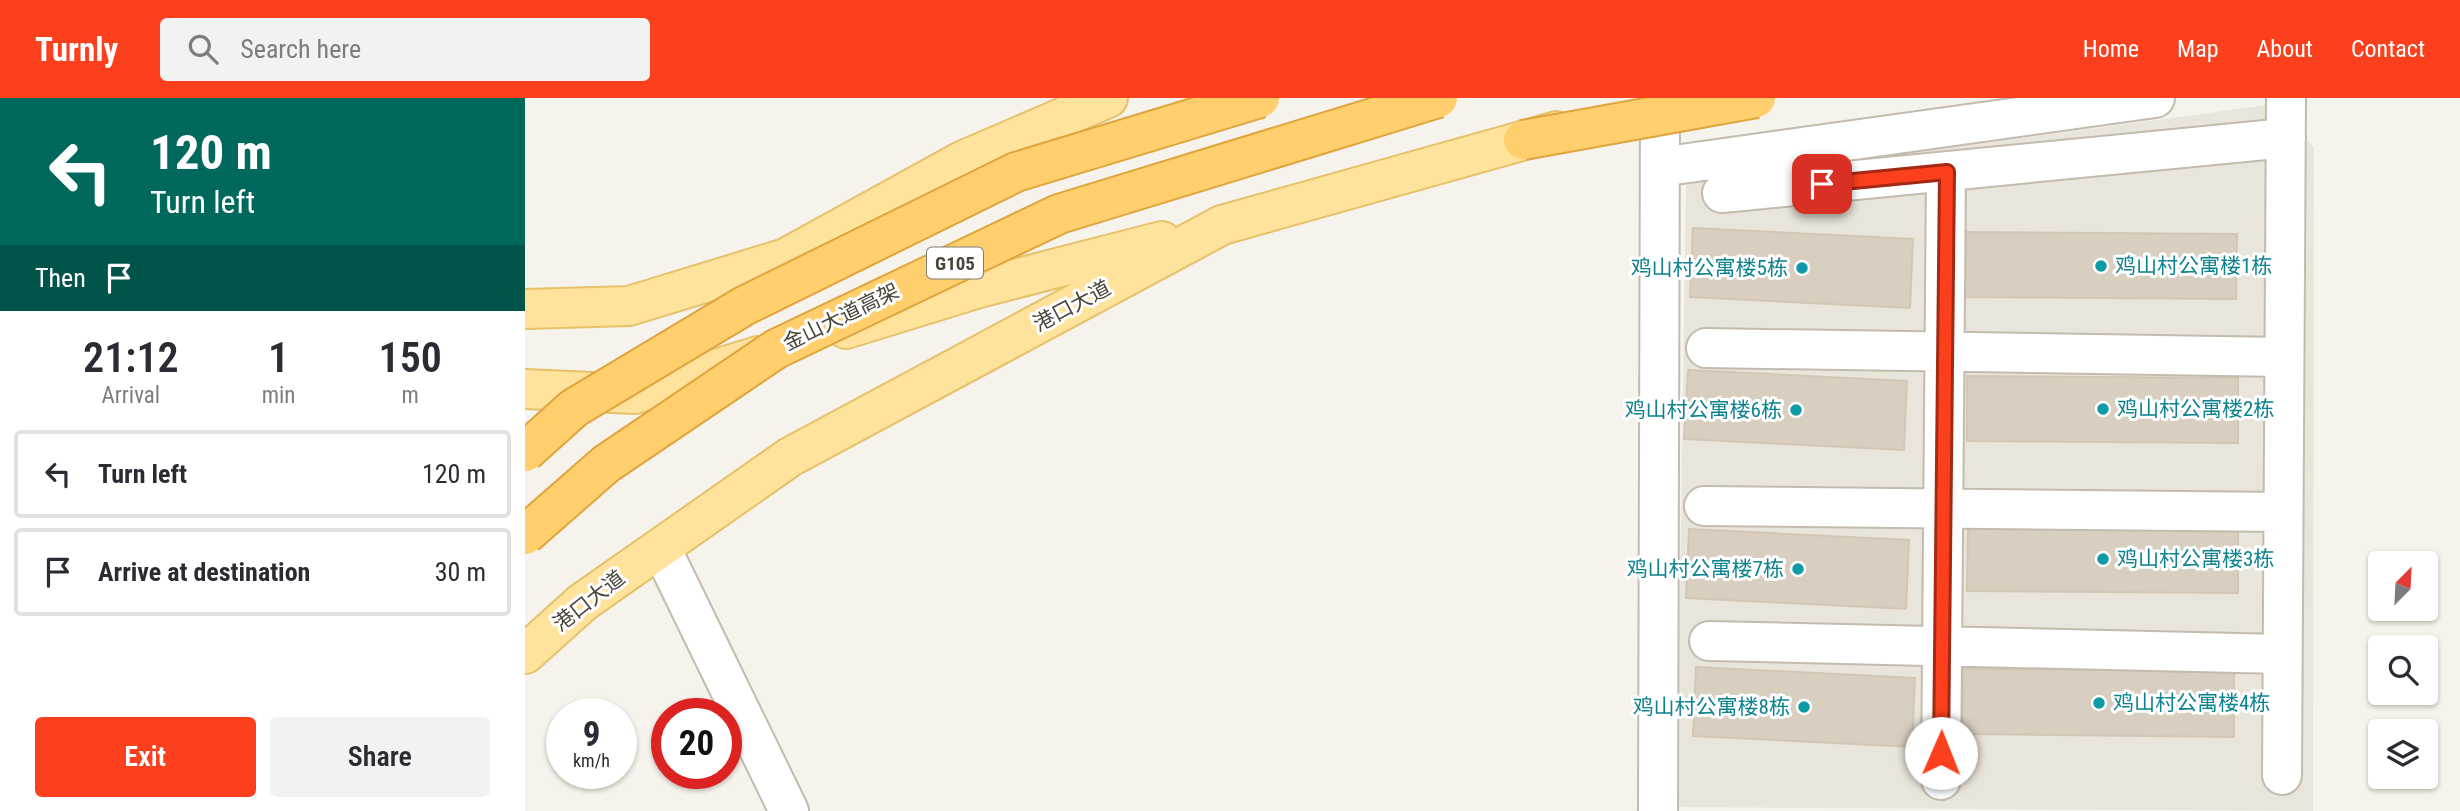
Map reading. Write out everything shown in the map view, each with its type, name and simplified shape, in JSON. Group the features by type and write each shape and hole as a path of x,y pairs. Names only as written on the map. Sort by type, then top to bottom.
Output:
{"highway":[{"name":"G105","path":"525,452 574,408 744,306 1016,172 1260,98"},
{"name":"金山大道高架","path":"525,535 607,464 776,349 837,319 1059,214 1438,98"},
{"path":"1523,140 1756,98"}],"main road":[{"path":"525,309 629,306 786,258 964,160 1108,98"},
{"name":"港口大道","path":"525,654 583,602 790,457 1221,225 1672,101"},
{"path":"525,389 635,394 979,288 1221,225"}],"street":[{"path":"1660,167 2155,98"},
{"path":"2282,775 2286,98"},
{"path":"1658,811 1660,167 1672,101"},
{"path":"1722,193 2286,138"},
{"path":"1941,780 1947,172"},
{"path":"1706,348 2284,357"},
{"path":"1704,506 2283,512"},
{"path":"661,548 789,811"},
{"path":"1709,641 2282,654"}],"shaded area":[{"path":"2268,105 2314,147 2313,811 1677,807 1686,183"}],"building":[{"name":"鸡山村公寓楼5栋","path":"1693,228 1913,239 1910,308 1690,297"},
{"name":"鸡山村公寓楼1栋","path":"1965,232 2237,234 2236,299 1965,297"},
{"name":"鸡山村公寓楼6栋","path":"1688,370 1907,381 1904,450 1684,439"},
{"name":"鸡山村公寓楼2栋","path":"1967,376 2238,378 2238,443 1967,441"},
{"name":"鸡山村公寓楼3栋","path":"1968,526 2238,528 2238,593 1967,591"},
{"name":"鸡山村公寓楼7栋","path":"1689,529 1909,540 1906,609 1686,598"},
{"name":"鸡山村公寓楼8栋","path":"1696,667 1915,678 1912,747 1693,736"},
{"name":"鸡山村公寓楼4栋","path":"1963,669 2234,671 2234,737 1963,734"}],"place":[{"name":"鸡山村公寓楼1栋","path":"2101,266"},
{"name":"鸡山村公寓楼5栋","path":"1802,268"},
{"name":"鸡山村公寓楼2栋","path":"2103,409"},
{"name":"鸡山村公寓楼6栋","path":"1796,410"},
{"name":"鸡山村公寓楼3栋","path":"2103,559"},
{"name":"鸡山村公寓楼7栋","path":"1798,569"},
{"name":"鸡山村公寓楼4栋","path":"2099,703"},
{"name":"鸡山村公寓楼8栋","path":"1804,707"}],"route":[{"path":"1822,184 1947,172 1941,753"}]}
